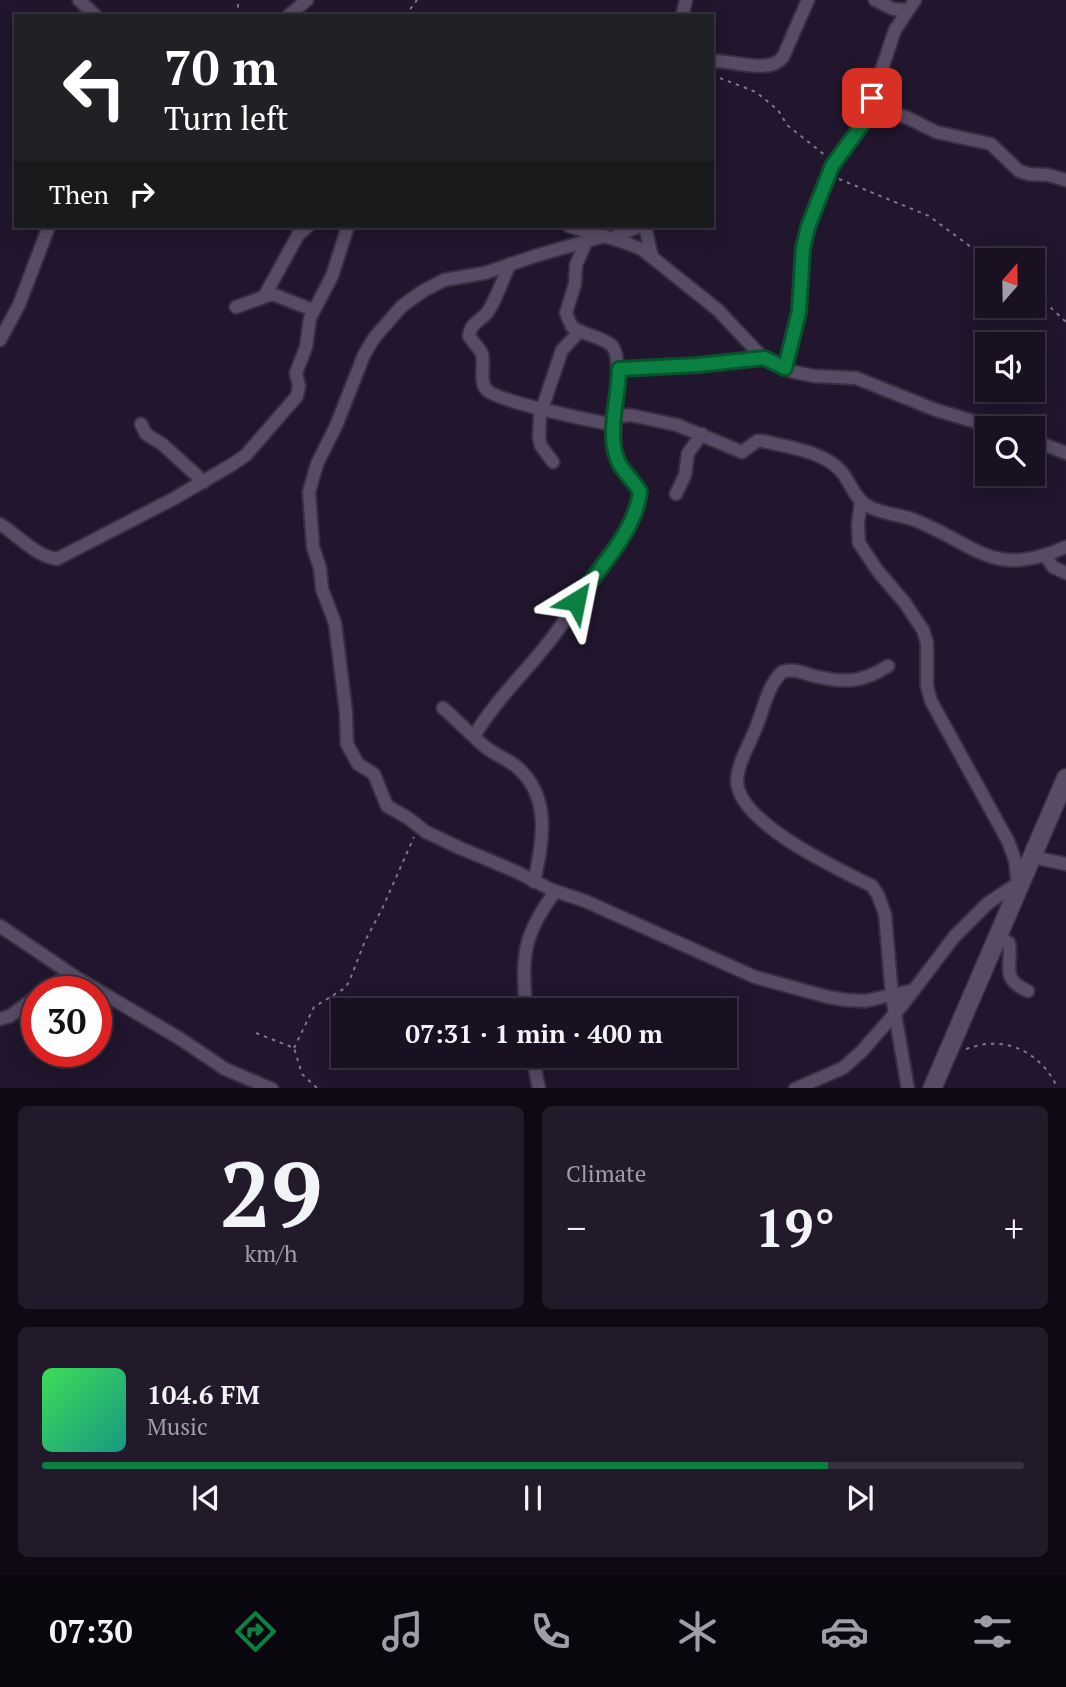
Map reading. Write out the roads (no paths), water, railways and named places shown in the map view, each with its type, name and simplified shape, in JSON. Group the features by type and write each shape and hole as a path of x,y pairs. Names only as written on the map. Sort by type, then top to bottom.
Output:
{"street":[{"path":"79,0 94,14"},
{"path":"290,14 307,0"},
{"path":"714,61 761,65 777,63 783,57 808,0"},
{"path":"875,0 893,9 911,5"},
{"path":"785,368 799,312 803,248 829,173 864,122 886,51 895,30 911,5"},
{"path":"870,106 908,118 936,132 991,144 1019,171 1066,180"},
{"path":"0,340 19,304 48,228"},
{"path":"265,295 298,235 306,228"},
{"path":"0,523 35,550 57,559 204,482 246,455 297,396 299,386 296,373 306,347 313,310 332,276 347,228"},
{"path":"576,228 630,243 652,257 718,310 764,358 785,368 814,376 856,378 936,410 975,422"},
{"path":"634,228 510,264 485,274 444,280 402,306 374,338 356,372 336,426 317,464 309,492 313,547 320,568 322,589 335,623 346,712 347,744 358,764 374,774 387,806 417,826 555,892 585,901 755,977 837,999 865,1001 914,990"},
{"path":"647,228 652,257"},
{"path":"474,736 498,701 556,633 627,528 640,492 619,464 615,452 614,421 619,369 613,346 579,332 572,327 566,313 575,284 575,270 586,243"},
{"path":"510,264 488,312 473,324 469,336 481,354 483,379 488,391 542,408 614,421 630,415 649,417 702,434 741,452 757,441 763,441 819,456 841,471 861,501 869,507 915,520 993,559 1027,560 1066,547"},
{"path":"236,307 265,295 280,296 313,310"},
{"path":"553,462 541,446 539,438 542,408 562,349 579,332"},
{"path":"619,369 764,358"},
{"path":"141,424 146,434 162,444 204,482"},
{"path":"676,494 687,470 688,453 702,434"},
{"path":"1045,445 1066,453"},
{"path":"861,501 859,542 923,630 928,642 926,674 932,701 1008,841 1021,880"},
{"path":"1045,555 1053,567 1066,573"},
{"path":"888,666 866,679 851,681 795,670 782,672 768,691 757,726 739,766 737,779 743,800 773,830 799,848 872,886 878,895 885,914 892,996 908,1088"},
{"path":"443,708 485,747 519,769 530,782 542,813 543,829 534,882"},
{"path":"932,1088 1066,778"},
{"path":"1032,857 1066,863"},
{"path":"794,1088 843,1068 862,1051 914,990 954,937 988,903 1021,880"},
{"path":"526,998 524,951 539,915 555,892"},
{"path":"0,926 71,974 179,1038 225,1069 272,1088"},
{"path":"998,936 1009,943 1010,977 1019,987 1028,991"},
{"path":"0,1019 21,1008"},
{"path":"535,1068 540,1088"}]}
